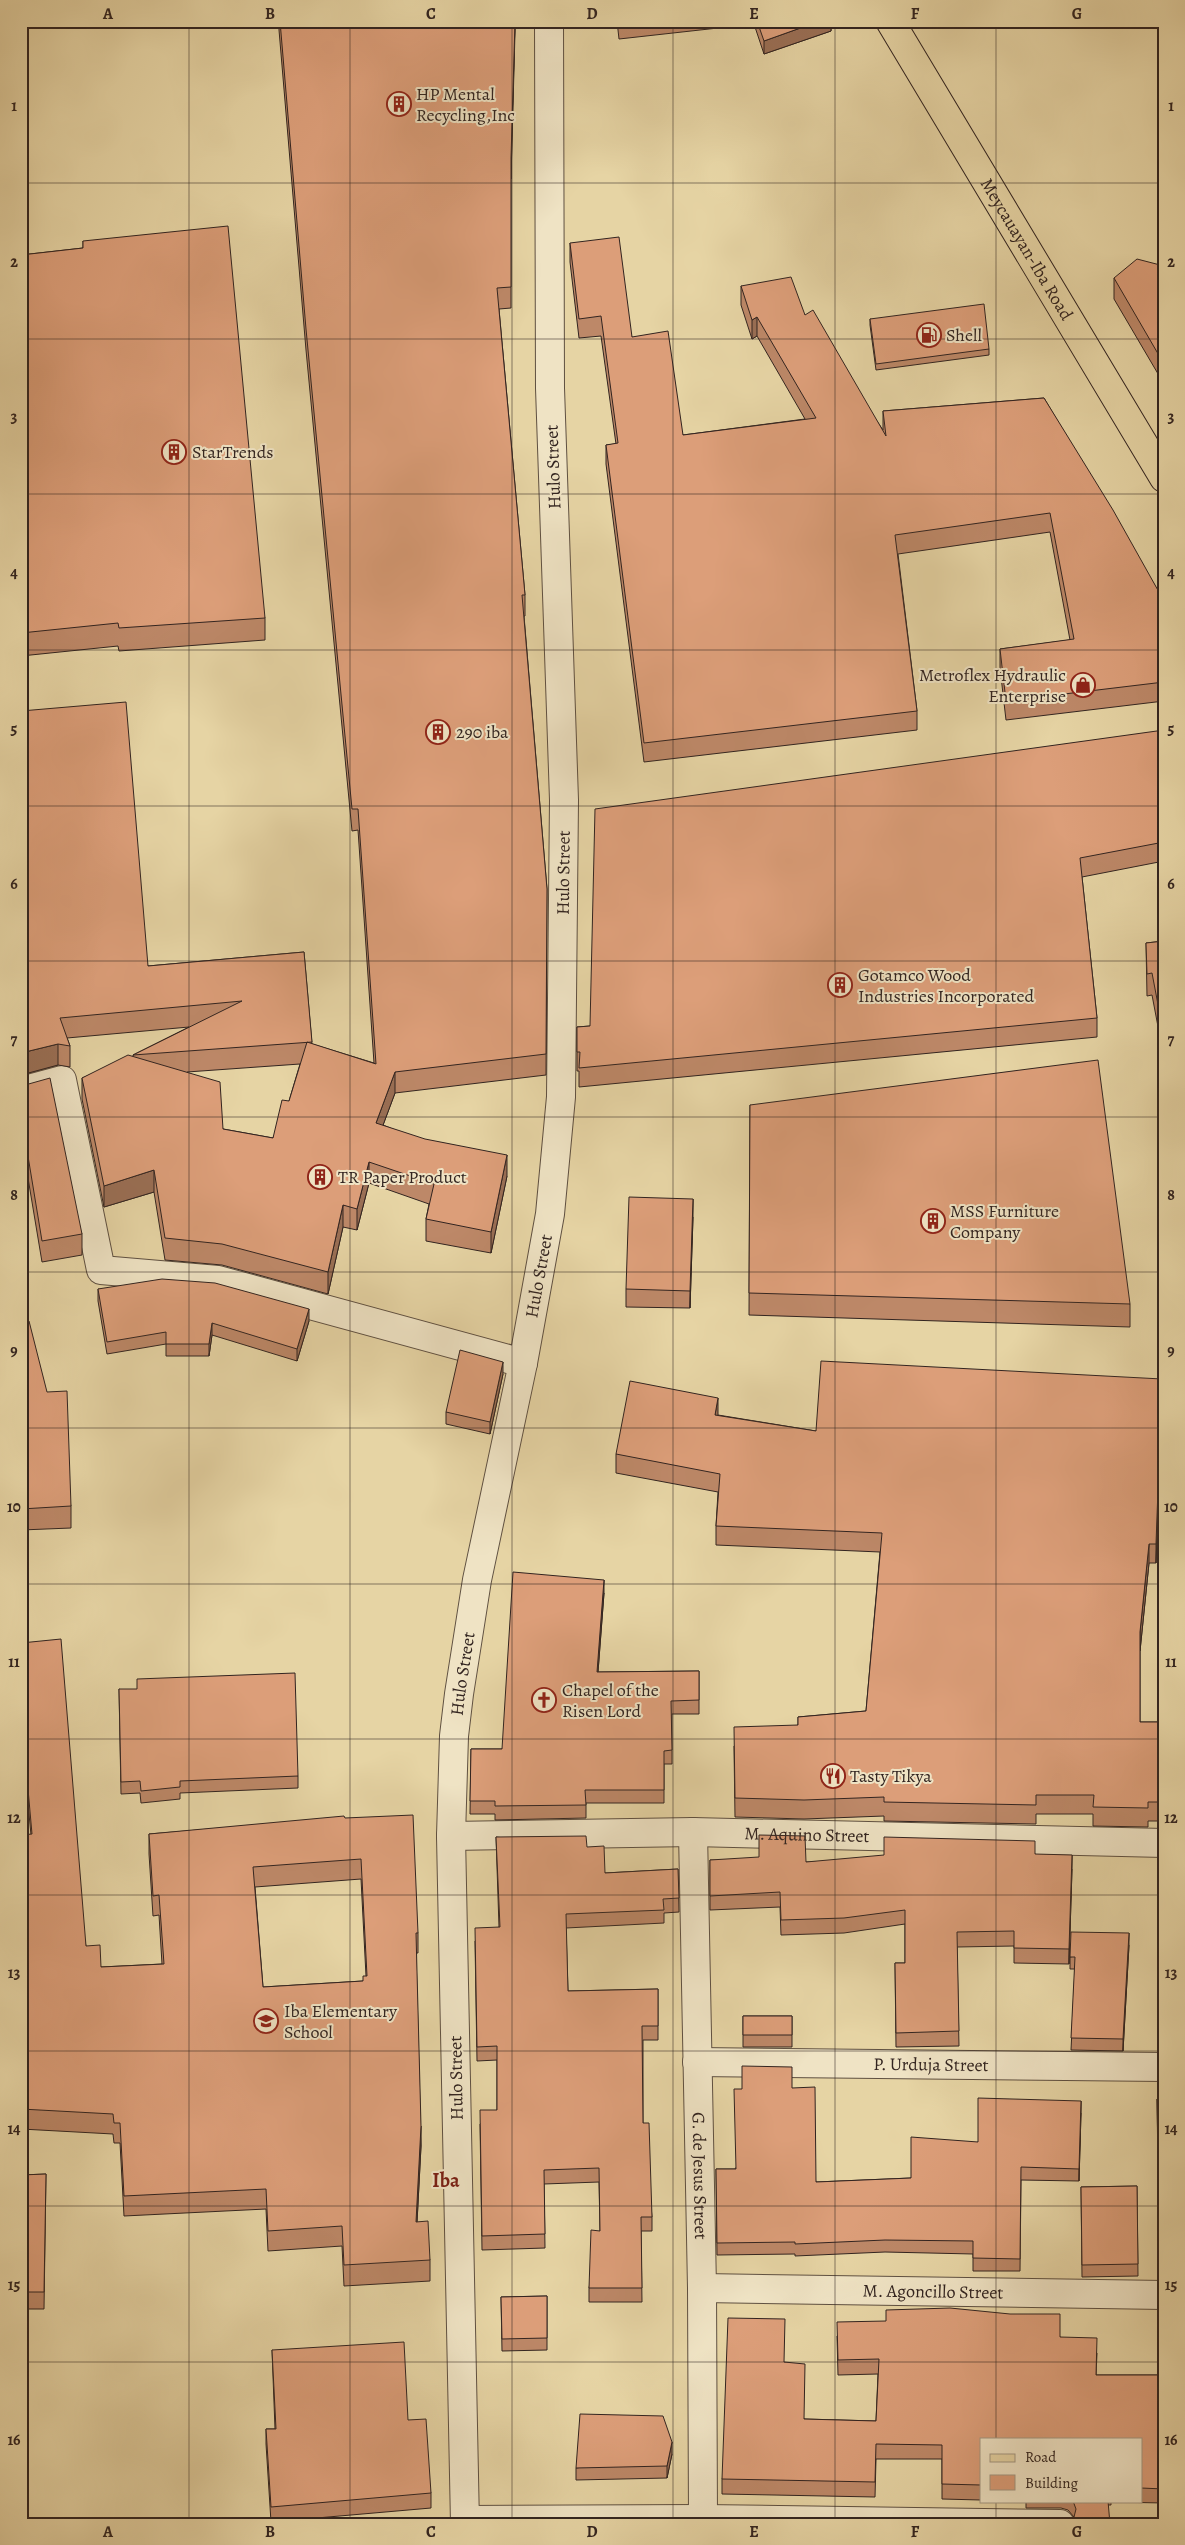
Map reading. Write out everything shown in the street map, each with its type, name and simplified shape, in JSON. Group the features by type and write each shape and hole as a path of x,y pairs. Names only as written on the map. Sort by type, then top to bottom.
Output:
{"main road":[{"name":"Meycauayan-Iba Road","path":"890,21 1164,478"}],"street":[{"name":"Hulo Street","path":"465,2522 451,1836 452,1771 459,1694 477,1580 523,1363 550,1214 561,1097 564,800 550,388 549,21"},
{"path":"21,1091 62,1080 102,1270 218,1280 523,1363"},
{"name":"M. Aquino Street","path":"451,1836 693,1832 1164,1843"},
{"name":"G. de Jesus Street","path":"693,1832 702,2288 703,2519"},
{"name":"P. Urduja Street","path":"697,2062 1164,2067"},
{"name":"M. Agoncillo Street","path":"702,2288 1164,2295"},
{"path":"465,2522 703,2519 1060,2524"}],"building":[{"path":"280,21 515,21 511,158 511,287 497,288 525,595 522,595 547,889 546,1054 395,1072 376,1123 425,1139 507,1155 491,1232 426,1219 434,1184 369,1162 357,1209 343,1205 328,1272 222,1244 165,1238 154,1170 104,1186 82,1078 128,1055 220,1082 223,1129 273,1138 282,1100 289,1101 307,1042 376,1064 358,809 352,809 306,329"},
{"path":"619,21 658,21 619,25"},
{"path":"757,21 820,21 764,41"},
{"name":"StarTrends","path":"228,226 265,618 119,628 118,623 21,633 21,255 83,248 83,241"},
{"path":"619,237 632,337 668,331 683,435 816,418 757,317 752,320 741,286 791,277 805,315 813,310 886,436 883,411 1044,398 1113,510 1164,601 1164,682 1006,701 1000,649 1074,639 1050,513 895,535 917,711 644,743 606,445 618,443 601,316 579,319 570,243"},
{"path":"1137,259 1164,266 1164,364 1114,278"},
{"name":"Shell","path":"984,304 989,349 876,364 870,319"},
{"path":"126,702 148,966 304,952 312,1042 133,1055 242,1001 60,1018 70,1046 58,1044 21,1053 21,711"},
{"path":"1164,730 1164,842 1080,858 1097,1018 579,1068 580,1052 577,1052 577,1027 590,1026 595,809"},
{"path":"1164,941 1164,1036 1152,973 1147,974 1146,943"},
{"name":"MSS Furniture Company","path":"1098,1060 1130,1304 749,1293 750,1105"},
{"path":"50,1078 82,1234 42,1241 25,1138 21,1139 21,1085"},
{"path":"629,1197 693,1199 690,1291 626,1289"},
{"path":"162,1279 215,1283 309,1309 297,1349 212,1323 209,1344 166,1344 166,1332 107,1342 98,1289"},
{"path":"29,1321 47,1392 67,1391 71,1506 21,1509 21,1323"},
{"path":"460,1350 503,1362 490,1422 446,1412"},
{"path":"821,1361 1162,1379 1156,1544 1149,1544 1140,1632 1140,1722 1164,1722 1164,1802 1148,1802 1148,1808 1093,1807 1094,1795 1036,1795 1036,1805 884,1802 884,1797 804,1800 735,1798 734,1727 798,1725 798,1717 866,1711 882,1533 716,1526 720,1474 616,1454 630,1381 718,1398 715,1415 816,1431"},
{"path":"513,1572 604,1580 597,1672 699,1671 699,1700 671,1701 672,1750 664,1751 664,1790 585,1790 586,1805 495,1806 495,1801 470,1801 471,1749 502,1749"},
{"name":"Iba Elementary School","path":"61,1639 86,1946 100,1945 101,1967 164,1964 159,1895 153,1896 149,1834 344,1816 345,1818 413,1815 418,1933 416,1933 421,2126 416,2222 428,2221 430,2260 344,2265 342,2226 268,2231 266,2189 124,2196 120,2123 114,2123 113,2114 21,2109 21,1835 32,1834 21,1710 21,1643","holes":["361,1859 367,1976 363,1976 363,1981 263,1987 253,1867"]},
{"path":"295,1673 298,1776 180,1781 180,1787 141,1791 140,1781 121,1782 119,1689 137,1689 137,1679"},
{"path":"759,1835 805,1836 806,1862 884,1855 884,1837 1035,1841 1035,1854 1072,1855 1069,1949 1014,1948 1014,1931 957,1932 959,2031 896,2033 895,1963 905,1963 905,1910 844,1918 781,1920 780,1892 710,1896 710,1860 759,1857"},
{"path":"586,1836 587,1847 604,1846 605,1873 678,1869 679,1898 663,1899 664,1910 566,1914 568,1991 658,1989 658,2026 642,2026 643,2123 649,2123 652,2217 641,2217 642,2288 589,2288 591,2230 600,2231 599,2168 544,2170 545,2234 482,2236 480,2110 497,2110 497,2046 477,2047 475,1928 500,1927 496,1837"},
{"path":"1071,1932 1129,1933 1123,2039 1071,2038 1075,1957 1070,1957"},
{"path":"743,2016 792,2016 792,2035 743,2035"},
{"path":"742,2066 792,2067 792,2088 815,2087 816,2182 911,2178 911,2137 978,2142 978,2098 1081,2101 1079,2169 1021,2167 1020,2259 973,2258 973,2241 885,2240 795,2244 795,2242 717,2243 716,2169 736,2169 734,2089 742,2089"},
{"path":"1157,2099 1164,2099 1164,2156 1158,2156"},
{"path":"46,2174 44,2292 21,2292 21,2175"},
{"path":"1137,2186 1138,2264 1082,2265 1081,2187"},
{"path":"547,2296 547,2338 502,2339 501,2297"},
{"path":"950,2308 1010,2314 1060,2314 1060,2337 1097,2338 1096,2375 1164,2375 1164,2489 1142,2488 1142,2438 980,2438 980,2485 942,2484 942,2445 876,2444 875,2482 722,2479 728,2318 785,2319 784,2362 805,2364 804,2419 876,2421 879,2359 838,2360 837,2322 886,2321 886,2310"},
{"path":"404,2342 408,2420 426,2419 431,2493 271,2507 266,2429 276,2429 272,2350"},
{"path":"580,2414 663,2416 672,2442 667,2466 576,2468"},
{"path":"1073,2502 1108,2502 1110,2524 1064,2524 1074,2517 1076,2509"}],"place":[{"name":"HP Mental Recycling,Inc","path":"399,104"},
{"name":"Shell","path":"929,335"},
{"name":"StarTrends","path":"174,452"},
{"name":"Metroflex Hydraulic Enterprise","path":"1083,685"},
{"name":"290 iba","path":"438,732"},
{"name":"Gotamco Wood Industries Incorporated","path":"840,985"},
{"name":"TR Paper Product","path":"320,1177"},
{"name":"MSS Furniture Company","path":"933,1221"},
{"name":"Chapel of the Risen Lord","path":"544,1700"},
{"name":"Tasty Tikya","path":"833,1776"},
{"name":"Iba Elementary School","path":"266,2021"}],"district":[{"name":"Iba","path":"446,2180"}]}
